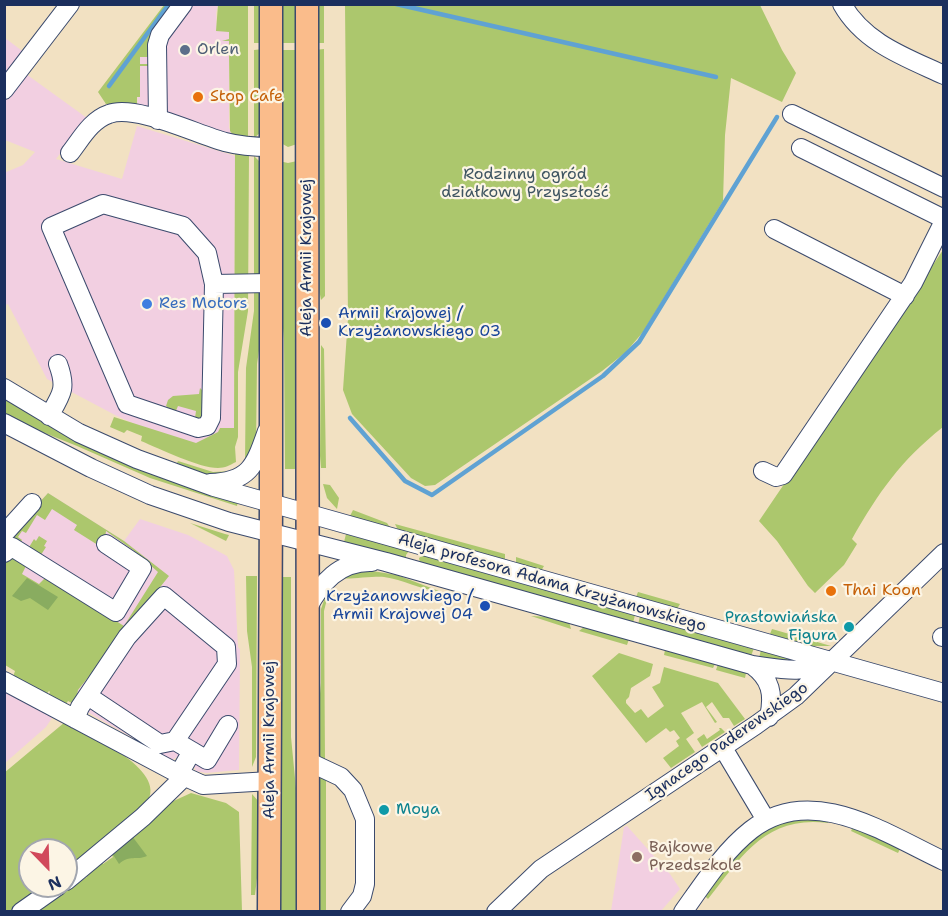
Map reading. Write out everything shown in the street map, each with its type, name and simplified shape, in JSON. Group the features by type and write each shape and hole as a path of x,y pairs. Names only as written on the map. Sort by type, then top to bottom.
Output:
{"main road":[{"name":"Aleja Armii Krajowej","path":"269,912 271,4"},
{"name":"Aleja Armii Krajowej","path":"307,4 308,912"},
{"path":"271,147 282,156 289,158 298,154 307,144"}],"street":[{"path":"4,90 70,4"},
{"path":"158,120 157,45 160,35 183,4"},
{"path":"842,4 852,21 869,37 944,75"},
{"path":"70,153 90,127 109,114 128,111 226,142 251,147 271,147"},
{"path":"792,114 944,188"},
{"path":"763,471 776,477 783,475 913,283 944,220 801,148"},
{"path":"103,204 183,226 207,253 214,284 211,418 207,426 198,428 127,404 51,227 103,204"},
{"path":"774,229 904,296"},
{"path":"214,284 270,283"},
{"path":"49,416 63,387 64,379 58,364"},
{"path":"4,388 80,433 138,459 205,483 307,512"},
{"path":"205,483 232,481 248,472 254,465 271,421"},
{"path":"4,423 91,468 150,495 229,522 307,542"},
{"path":"4,534 32,503"},
{"name":"Aleja profesora Adama Krzyżanowskiego","path":"307,512 944,693"},
{"name":"Aleja profesora Adama Krzyżanowskiego","path":"307,542 752,665 800,671 832,662"},
{"path":"4,553 12,547 116,612 142,568 106,544"},
{"path":"419,572 412,563 412,555 421,549 431,548"},
{"name":"Ignacego Paderewskiego","path":"496,912 541,869 769,717 796,696 944,553"},
{"path":"307,609 318,589 336,572 364,562 386,562"},
{"path":"75,719 128,637 164,596 226,647 227,664 175,741"},
{"path":"752,665 762,672 770,687 772,699 769,717"},
{"path":"4,681 181,776 203,784 215,785 270,781"},
{"path":"88,696 160,744 175,741 207,760 228,725"},
{"path":"723,748 766,820"},
{"path":"78,871 142,817 181,776 192,751"},
{"path":"307,761 341,777 353,790 365,819 366,884 362,896 350,912"},
{"path":"683,912 735,845 750,830 766,820 798,811 831,812 849,816 944,861"},
{"path":"21,912 41,898"}],"shaded area":[{"path":"177,5 218,5 217,31 229,31 229,128 234,136 137,107 140,57 148,57"},
{"path":"5,38 25,53 5,82"},
{"path":"26,74 87,118 56,159 122,179 137,126 235,156 234,428 220,428 218,439 187,448 115,415 47,379 8,304 5,305 4,173 23,165 35,152 5,140 5,101"},
{"path":"48,493 124,541 140,519 188,535 227,556 234,570 240,650 239,770 206,773 196,771 194,766 179,756 172,760 75,705 78,690 108,653 5,563 4,541"},
{"path":"4,690 54,715 46,727 5,763"},
{"name":"Bajkowe Przedszkole","path":"627,826 670,874 680,889 661,911 611,911 624,827"}],"green space":[{"path":"164,5 177,5 149,57 140,57 140,64 150,64 150,66 140,66 140,97 137,97 137,107 106,104 98,92"},
{"path":"218,5 248,5 248,139 233,135 230,131 229,52 218,50 229,49 229,41 222,41 229,39 229,32 216,31"},
{"path":"254,5 263,5 263,43 254,43"},
{"path":"278,5 299,5 299,43 278,43"},
{"path":"314,5 324,5 324,43 314,43"},
{"name":"Rodzinny ogród działkowy Przyszłość","path":"345,5 760,5 796,73 782,102 731,78 725,135 723,201 643,332 626,352 602,371 435,485 425,486 411,478 352,414 343,390 348,318"},
{"path":"263,49 261,132 254,138 254,50"},
{"path":"324,49 325,296 321,300 315,268 314,50"},
{"path":"278,50 299,50 297,144 288,147 279,142"},
{"path":"235,149 249,154 248,311 238,372 236,462 218,468 180,458 141,441 142,436 127,430 124,433 110,427 114,417 196,443 218,432 220,428 234,428"},
{"path":"254,156 262,164 263,323 257,364 256,446 245,461 246,368 254,311"},
{"path":"279,161 288,163 297,161 299,469 285,469 284,339 278,273"},
{"path":"943,250 943,427 914,452 891,478 852,539 857,544 844,565 815,593 777,541 759,521"},
{"path":"321,345 324,349 326,468 321,468 320,456"},
{"path":"200,388 204,392 202,421 195,418 196,411 178,406 175,413 166,406 168,400 173,396 199,394"},
{"path":"5,393 238,501 237,506 150,478 5,417"},
{"path":"178,461 213,472 234,471 215,479 177,463"},
{"path":"323,484 330,485 339,498 337,509 327,498"},
{"path":"48,493 124,541 169,576 78,690 75,705 68,701 66,704 48,696 49,691 45,696 13,677 15,671 5,665 5,560 13,557 26,566 22,574 39,584 46,577 124,626 158,572 106,531 104,547 120,559 74,530 77,525 52,509 45,520 37,515 26,533 22,531 18,537 22,540 19,545 4,541"},
{"path":"353,510 387,523 392,530 350,516"},
{"path":"190,523 225,534 229,535 226,541"},
{"path":"395,524 505,554 505,560 399,532"},
{"path":"346,534 409,551 406,559 344,542"},
{"path":"39,536 47,541 39,558 28,549 34,539 36,541"},
{"path":"423,555 635,615 633,623 420,563 419,558"},
{"path":"516,557 544,566 541,571 516,564"},
{"path":"366,570 397,575 439,591 384,577 341,578 351,572"},
{"path":"246,576 257,576 256,757 252,767 252,667 247,631"},
{"path":"278,577 291,577 291,737 298,809 300,911 276,912"},
{"path":"27,578 58,597 48,610 30,598 21,601 12,596"},
{"path":"329,586 331,592 324,611 325,761 318,754 318,716 320,714 318,714 321,683 321,609"},
{"path":"638,592 680,604 677,609 636,597"},
{"path":"531,616 549,617 569,622 571,629"},
{"path":"640,616 754,648 751,656 638,625"},
{"path":"584,627 629,639 627,645 579,631"},
{"path":"772,629 831,646 811,646 770,634"},
{"path":"665,650 715,664 713,668 664,655"},
{"path":"761,650 801,662 759,658"},
{"path":"619,653 653,664 650,676 631,688 626,700 635,713 641,709 648,718 664,706 652,687 660,683 664,667 718,683 745,719 734,726 729,718 723,718 712,702 706,707 717,722 715,723 702,702 681,713 694,733 686,739 695,752 671,768 663,758 679,746 676,741 680,738 674,730 670,732 666,728 646,743 592,676"},
{"path":"718,664 746,673 745,678 716,670"},
{"path":"65,722 122,754 146,778 151,790 147,802 78,865 78,838 18,838 18,898 32,898 12,911 5,911 4,773"},
{"path":"719,728 725,732 702,747 697,739 704,734 707,739 720,730"},
{"path":"322,775 326,777 326,911 316,911 317,777"},
{"path":"191,793 226,803 239,812 242,911 31,912 53,898 78,898 78,883 87,877 87,872 101,861 103,864 113,857 109,851 167,804"},
{"path":"252,794 260,803 262,835 255,895 251,895"},
{"path":"793,819 827,819 828,823 806,822 788,825 772,832 745,854 708,899 705,896 733,860 753,840 778,824"},
{"path":"853,827 900,849 898,853 851,831"},
{"path":"132,836 147,856 126,859 119,864 112,853"}],"waterway":[{"path":"109,86 169,4"},
{"path":"396,4 716,77"},
{"path":"350,418 405,481 432,495 603,376 639,342 777,117"}],"place":[{"name":"Orlen","path":"185,50"},
{"name":"Stop Cafe","path":"198,97"},
{"name":"Res Motors","path":"147,304"},
{"name":"Armii Krajowej / Krzyżanowskiego 03","path":"326,323"},
{"name":"Thai Koon","path":"831,591"},
{"name":"Krzyżanowskiego / Armii Krajowej 04","path":"485,606"},
{"name":"Prasłowiańska Figura","path":"849,627"},
{"name":"Moya","path":"384,810"},
{"name":"Bajkowe Przedszkole","path":"637,857"}]}
